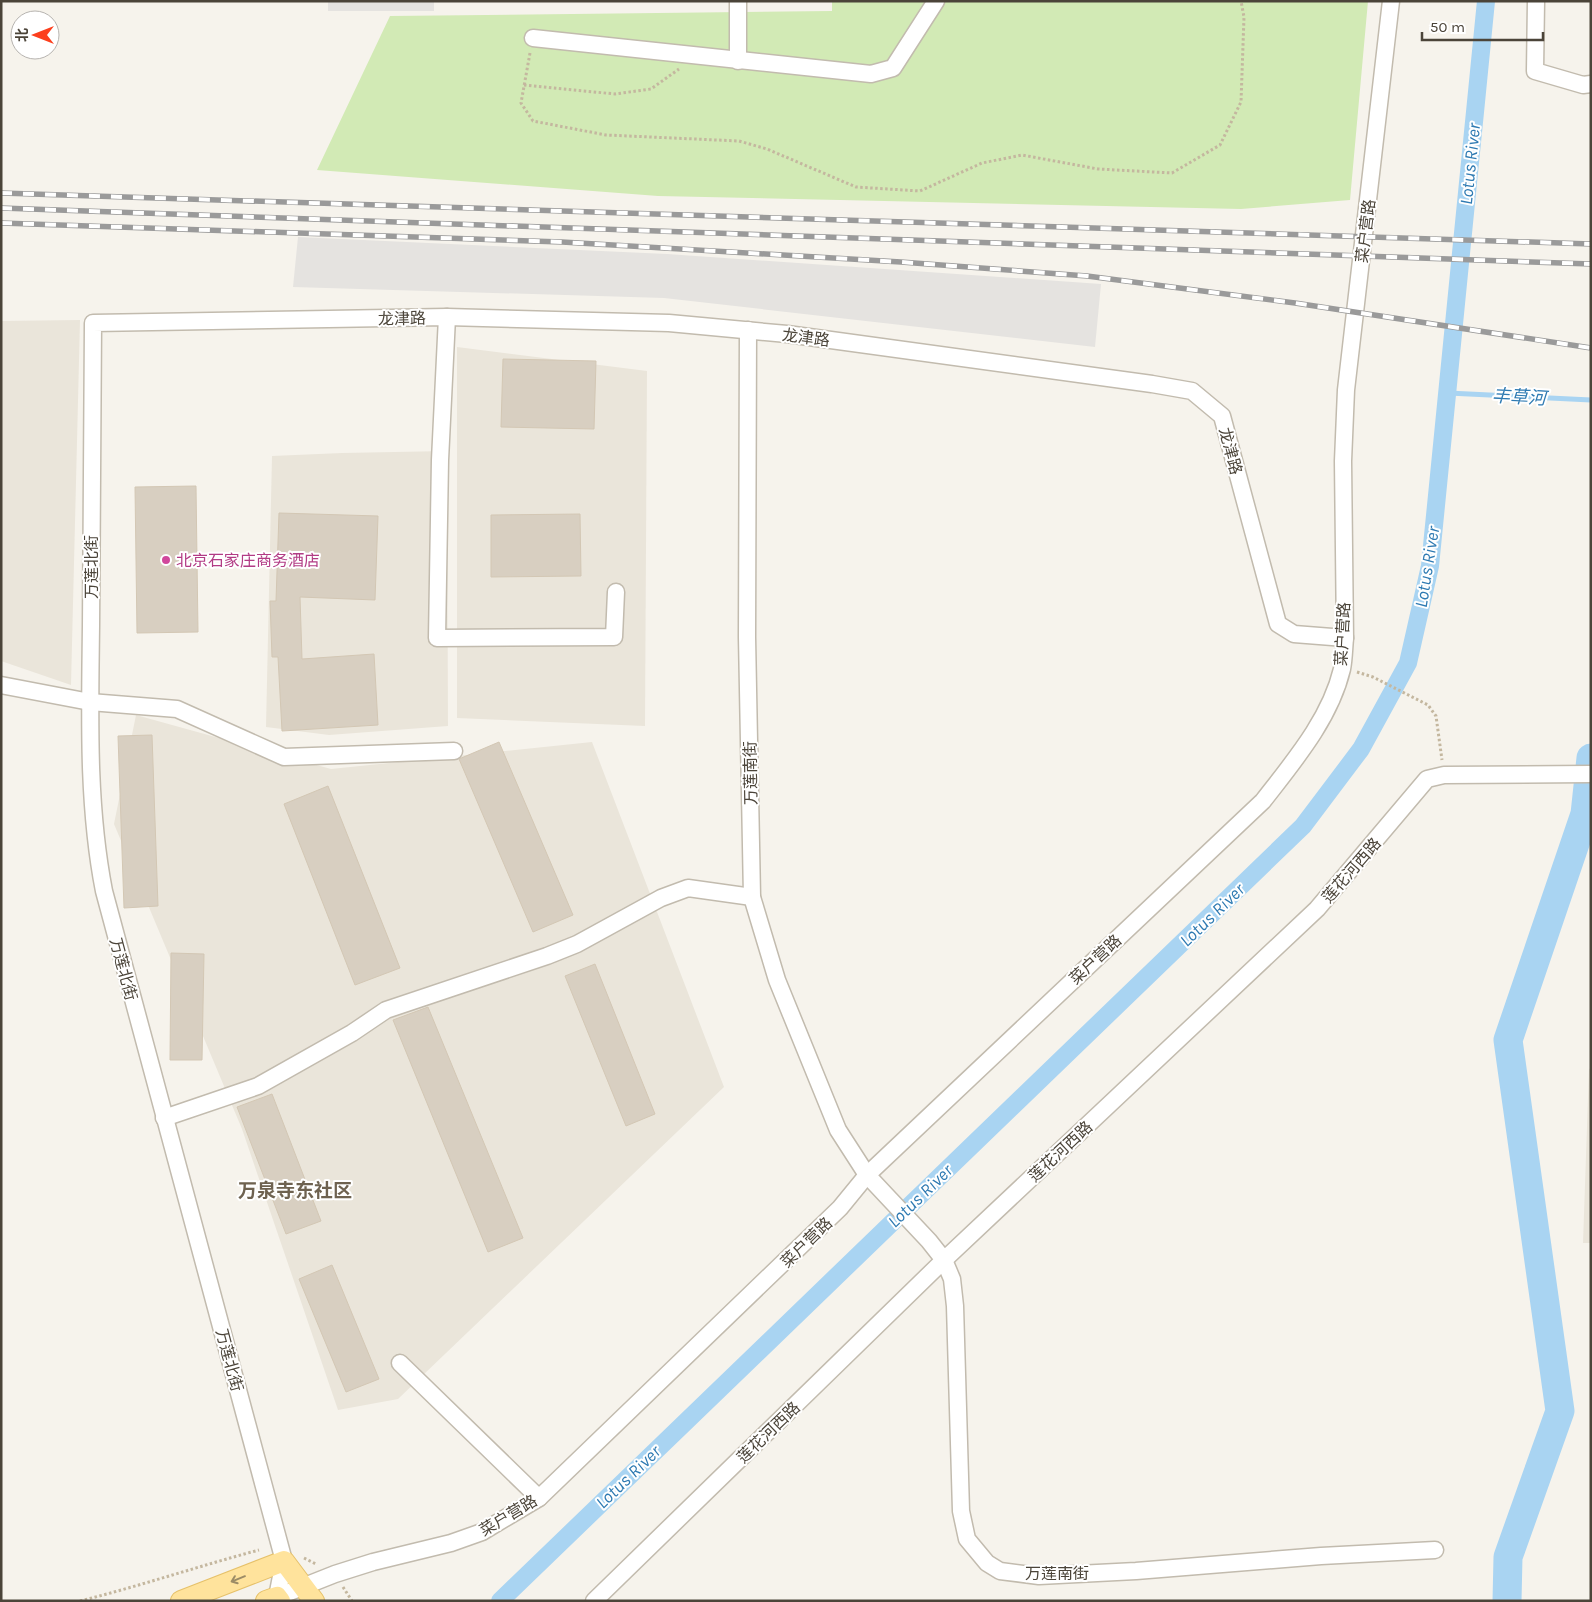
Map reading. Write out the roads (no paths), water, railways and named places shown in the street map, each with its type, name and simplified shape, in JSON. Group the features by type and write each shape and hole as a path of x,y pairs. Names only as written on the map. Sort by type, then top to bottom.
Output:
{"main road":[{"path":"181,1601 284,1561 309,1594"}],"street":[{"path":"738,1 738,60"},
{"path":"533,38 871,74 893,68 936,1"},
{"name":"菜户营路","path":"275,1599 309,1594 373,1562 451,1543 482,1532 539,1498 840,1208 867,1175 1263,801 1318,726 1337,687 1343,666 1345,638 1343,461 1346,390 1392,1"},
{"path":"1536,1 1535,71 1583,84 1591,84"},
{"path":"447,317 440,460 438,638 614,637 616,592"},
{"name":"龙津路","path":"93,323 447,317 669,323 748,330 1142,382 1192,391 1222,416 1278,624 1294,634 1345,638"},
{"name":"万莲北街","path":"93,323 90,702 93,823 98,860 104,891 164,1118 284,1561 275,1599"},
{"name":"万莲南街","path":"748,330 747,637 752,897 777,980 838,1130 867,1175 930,1241 944,1260 952,1279 955,1306 962,1511 967,1538 987,1563 1000,1571 1039,1576 1136,1571 1303,1557 1435,1550"},
{"path":"1,685 90,702 177,709 284,757 454,751"},
{"name":"莲花河西路","path":"594,1601 944,1260 1317,909 1427,779 1444,775 1591,774"},
{"path":"164,1118 258,1086 352,1033 386,1010 547,956 577,944 661,898 688,888 752,897"},
{"path":"400,1363 539,1498"}],"waterway":[{"name":"Lotus River","path":"500,1601 1303,826 1361,749 1408,663 1430,566 1486,1"},
{"name":"丰草河","path":"1448,393 1591,400"},
{"path":"1507,1601 1508,1557 1560,1411 1508,1040 1585,814 1591,758"}],"railway":[{"path":"1,193 1591,244"},
{"path":"1,208 1591,264"},
{"path":"1,223 562,242 901,262 1087,276 1295,303 1591,348"}],"place":[{"name":"北京石家庄商务酒店","path":"166,560"}],"district":[{"name":"万泉寺东社区","path":"295,1190"}]}
